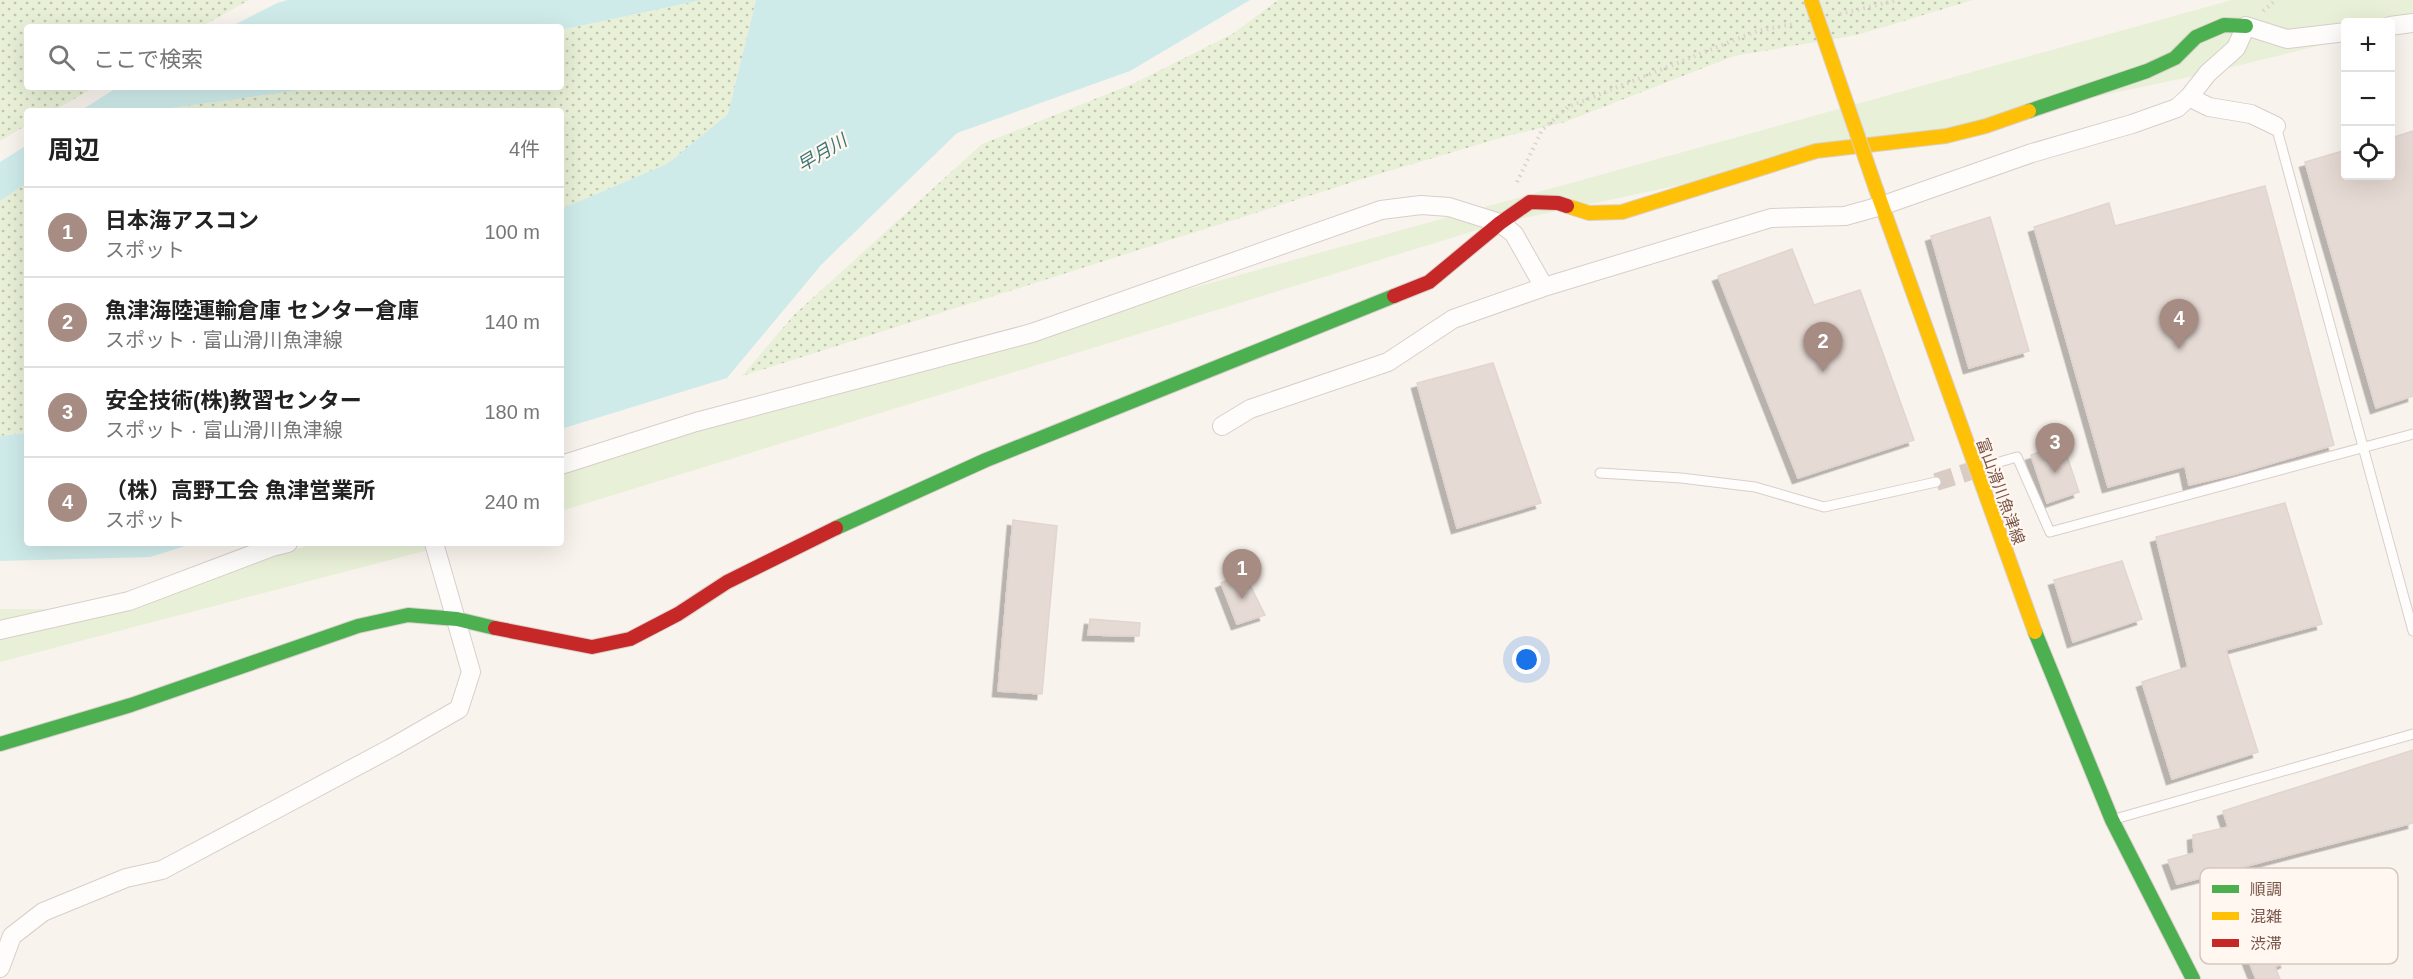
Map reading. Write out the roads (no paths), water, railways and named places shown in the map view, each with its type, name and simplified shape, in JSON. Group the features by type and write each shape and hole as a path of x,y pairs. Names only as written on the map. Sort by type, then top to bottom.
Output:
{"street":[{"name":"富山滑川魚津線","path":"1811,0 2040,649 2112,820 2193,979"},
{"path":"2395,25 2413,23"},
{"path":"0,744 131,705 358,626 408,615 457,619 592,647 630,639 794,547 986,460 1429,282 1500,223 1530,202 1558,203 1589,213 1622,212 1816,152 1946,136 1986,126 2147,71 2175,58 2196,37 2224,25 2246,26 2287,39 2341,33"},
{"path":"1222,426 1250,409 1388,362 1453,319 1544,287 1771,218 1845,216 1879,198 2132,124 2177,108 2189,98 2208,73 2236,48 2246,26"},
{"path":"2189,98 2209,107 2251,114 2276,126"},
{"path":"564,464 696,422 1032,333 1382,210 1421,205 1449,207 1500,223 1514,234 1544,287"},
{"path":"0,630 129,601 276,546"},
{"path":"0,968 12,936 43,912 126,878 162,870 391,748 459,709 471,672 435,546"}],"lane":[{"path":"2276,126 2413,631"},
{"path":"1996,463 2017,457 2050,532 2413,434"},
{"path":"1600,473 1681,478 1755,487 1824,507 1936,482"},
{"path":"2112,820 2413,734"}],"water":[{"path":"288,0 702,0 564,29 564,24 236,24 277,3"},
{"name":"早月川","path":"756,0 1250,0 1130,71 957,133 822,264 727,378 564,428 564,208 667,164 728,114"},
{"path":"113,90 301,90 172,108 85,108"},
{"path":"24,147 24,185 0,201 0,162"},
{"path":"24,433 24,546 185,546 150,557 0,561 0,436"}],"tunnel":[{"path":"1936,482 1996,463"}],"place":[{"name":"（株）高野工会 魚津営業所","path":"2179,349"},
{"name":"魚津海陸運輸倉庫 センター倉庫","path":"1823,372"},
{"name":"安全技術(株)教習センター","path":"2055,473"},
{"name":"日本海アスコン","path":"1242,599"}]}
